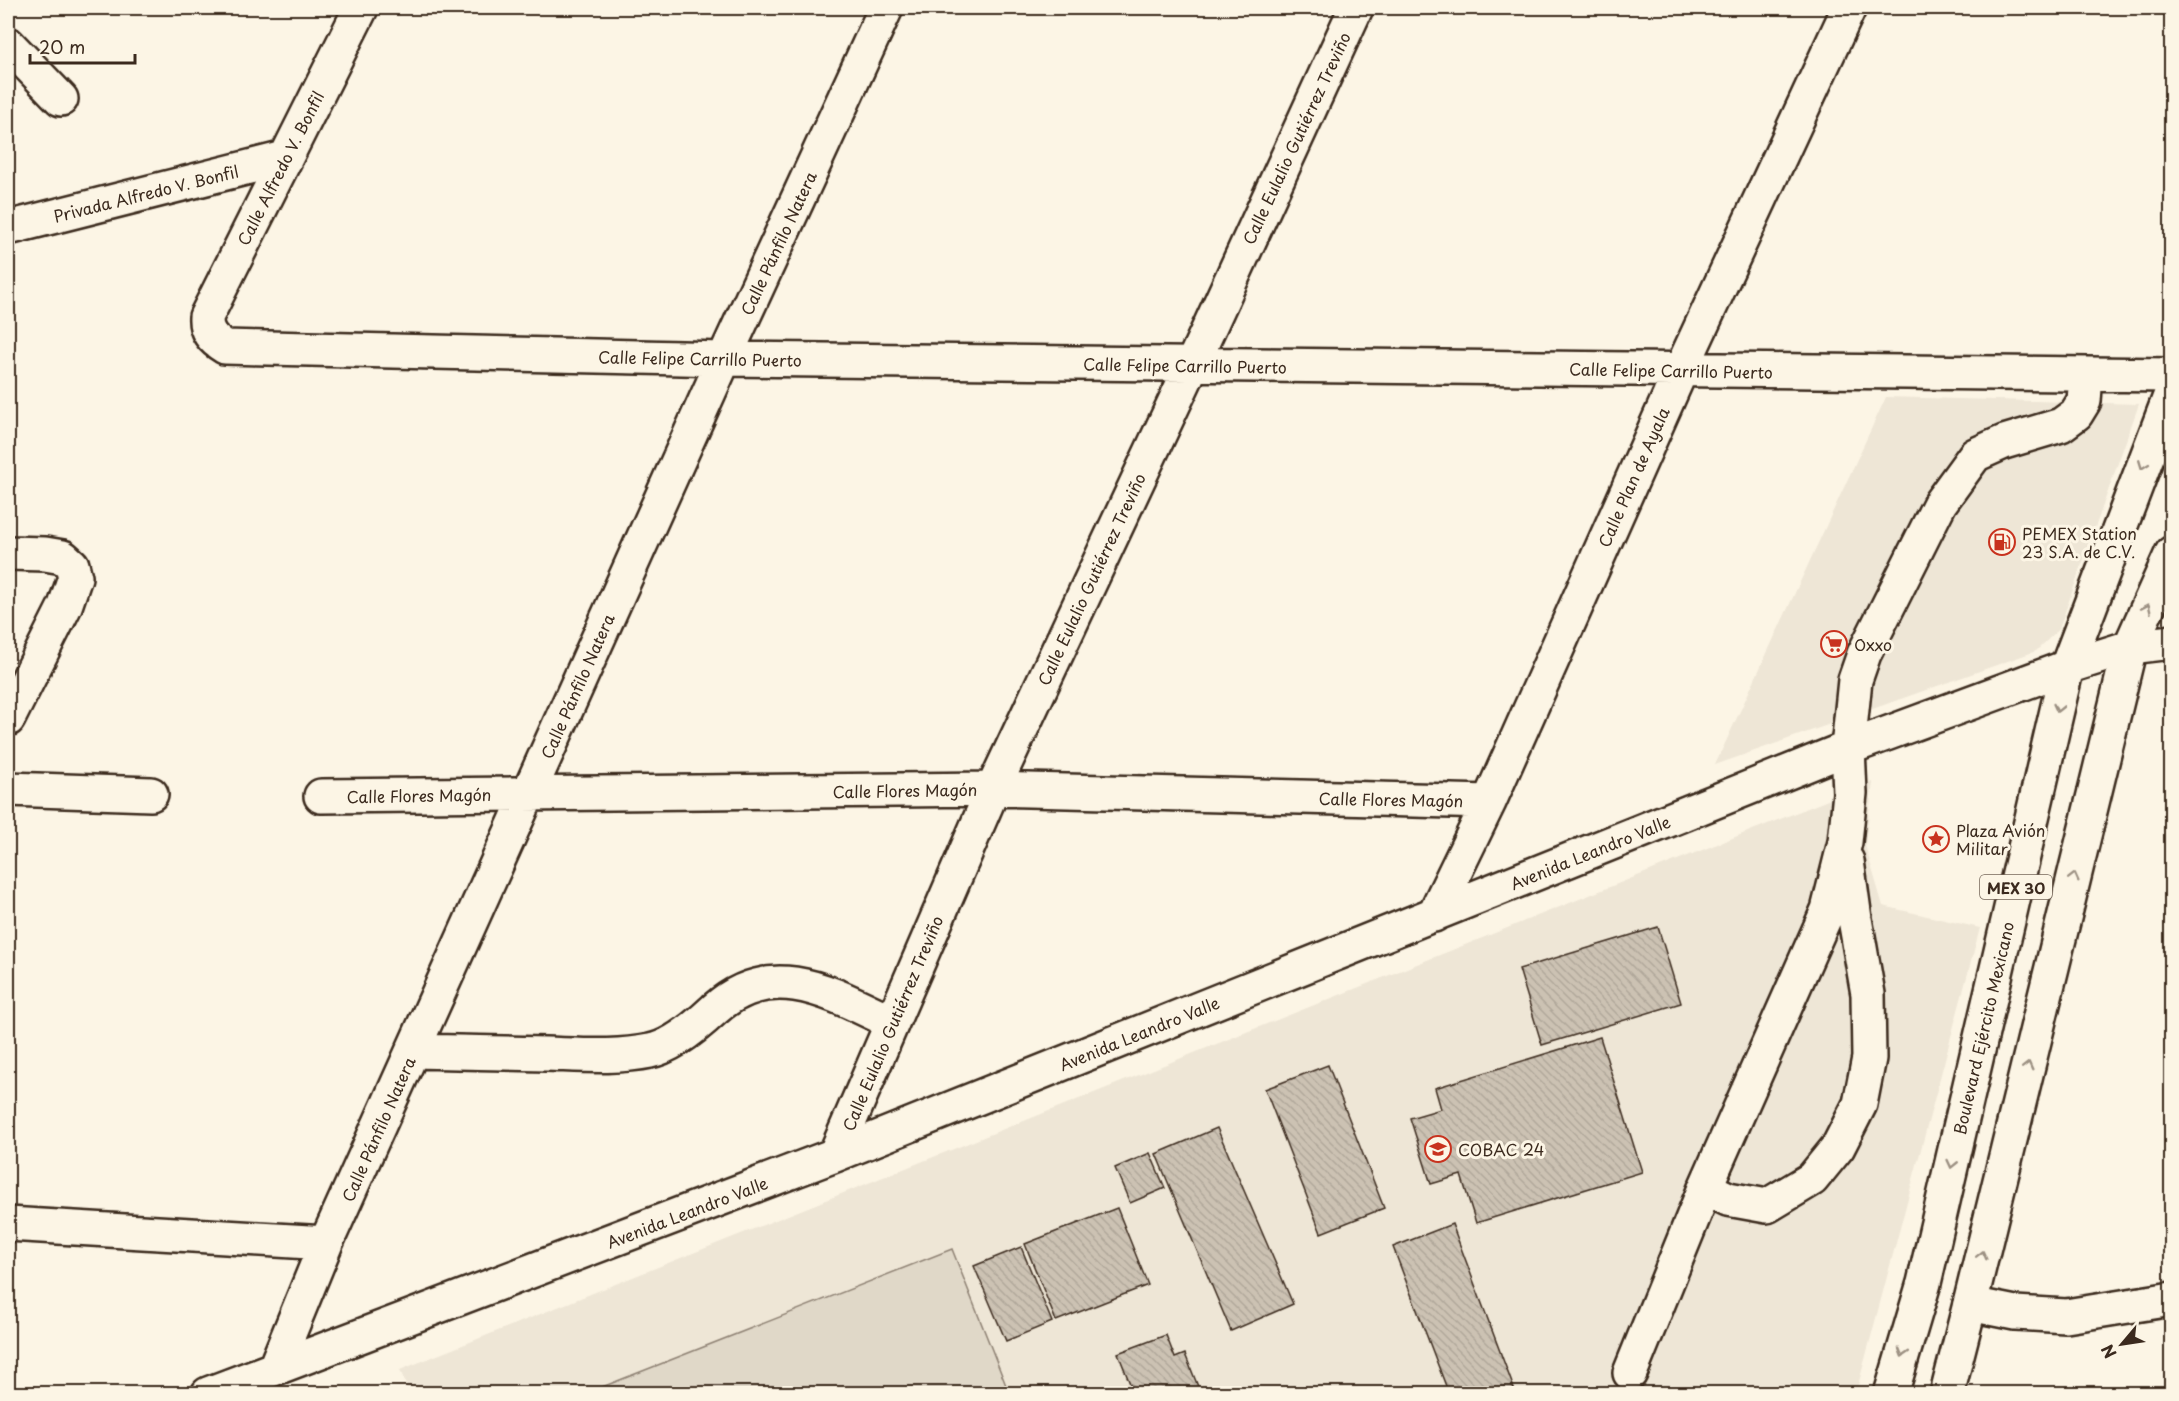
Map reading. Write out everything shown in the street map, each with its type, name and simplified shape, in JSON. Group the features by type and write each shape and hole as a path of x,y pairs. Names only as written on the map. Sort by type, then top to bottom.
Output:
{"street":[{"name":"Calle Alfredo V. Bonfil","path":"207,330 206,317 361,8"},
{"name":"Calle Pánfilo Natera","path":"275,1368 326,1243 724,359 886,8"},
{"name":"Calle Eulalio Gutiérrez Treviño","path":"835,1155 993,789 1356,8"},
{"name":"Calle Plan de Ayala","path":"1434,915 1489,802 1681,370 1849,8"},
{"path":"8,44 61,99"},
{"name":"Privada Alfredo V. Bonfil","path":"8,228 285,158"},
{"name":"Calle Felipe Carrillo Puerto","path":"207,330 214,340 225,347 724,359 2172,375"},
{"path":"1630,1373 1705,1188 1828,910 1845,842 1850,794 1848,748 1855,680 1864,654 1940,503 1975,455 2004,442 2061,425 2076,414 2084,401 2086,375"},
{"name":"Boulevard Ejército Mexicano","path":"1891,1394 1924,1283 2067,667 2172,391"},
{"name":"MEX 30","path":"1947,1394 2130,647 2172,552"},
{"path":"8,553 63,557 72,565 75,577 65,606 8,719"},
{"name":"Avenida Leandro Valle","path":"208,1394 835,1155 1848,748 2067,667 2130,647 2172,642"},
{"path":"8,789 151,794"},
{"name":"Calle Flores Magón","path":"321,796 993,789 1489,802"},
{"path":"1705,1188 1728,1199 1767,1206 1812,1179 1838,1147 1860,1104 1869,1058 1868,994 1845,842"},
{"path":"413,1051 616,1056 654,1050 691,1031 726,999 765,982 806,985 844,999 891,1022"},
{"path":"8,1224 326,1243"},
{"path":"1970,1304 2015,1313 2066,1316 2172,1299"}],"shaded area":[{"path":"1886,397 2139,404 2059,629 2036,651 1715,765"},
{"name":"COBAC 24","path":"1873,782 1865,845 1883,906 1980,928 1856,1393 410,1394 400,1370"},
{"path":"952,1249 1009,1393 587,1393"}],"building":[{"path":"1658,927 1681,1003 1542,1045 1519,969"},
{"path":"1600,1037 1642,1172 1476,1223 1461,1175 1431,1184 1410,1118 1441,1109 1435,1088"},
{"path":"1328,1065 1384,1208 1321,1233 1265,1089"},
{"path":"1217,1128 1293,1304 1231,1331 1156,1154"},
{"path":"1150,1153 1165,1188 1130,1203 1115,1168"},
{"path":"1117,1208 1148,1285 1056,1321 1025,1244"},
{"path":"1452,1224 1516,1394 1449,1394 1393,1247"},
{"path":"1021,1247 1052,1322 1006,1341 974,1266"},
{"path":"1166,1335 1175,1358 1185,1354 1201,1394 1134,1394 1118,1353"}],"place":[{"name":"PEMEX Station 23 S.A. de C.V.","path":"2002,542"},
{"name":"Oxxo","path":"1834,644"},
{"name":"Plaza Avión Militar","path":"1936,839"},
{"name":"COBAC 24","path":"1438,1149"}]}
